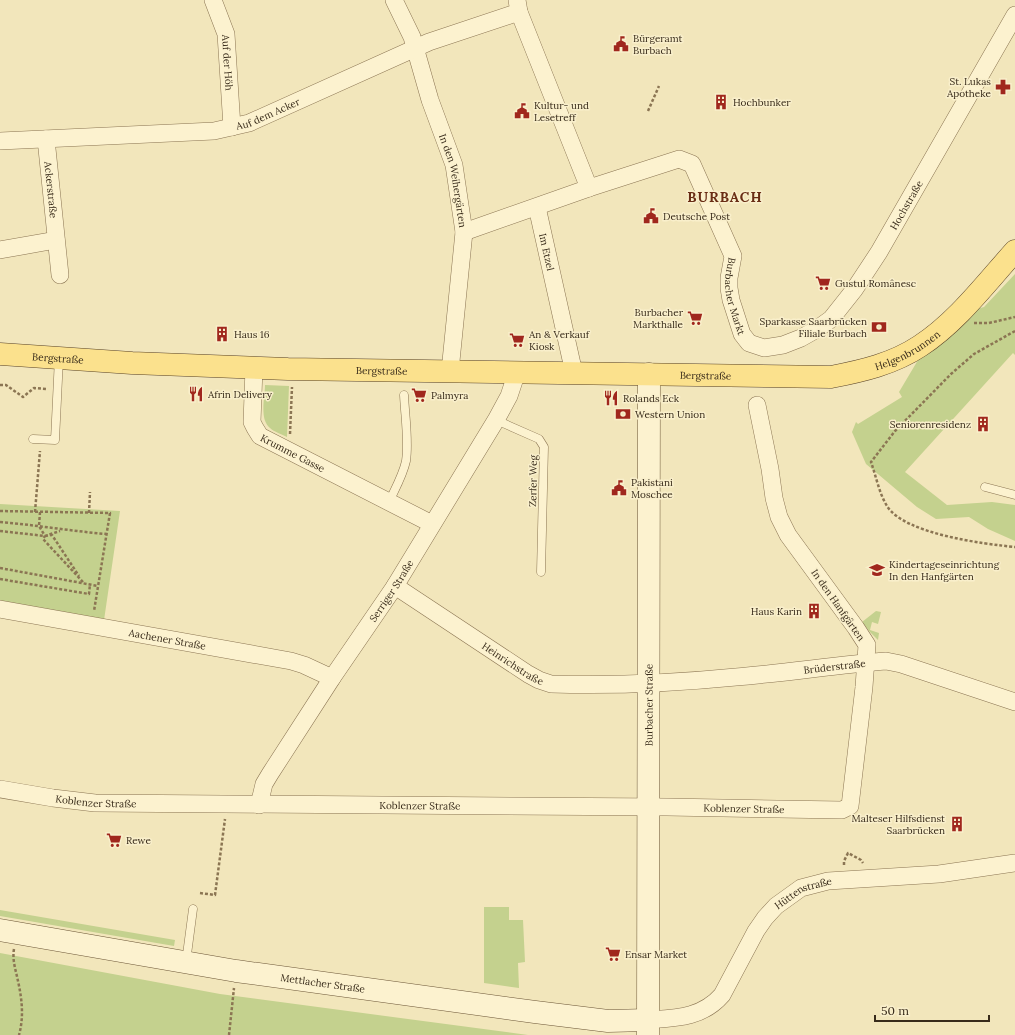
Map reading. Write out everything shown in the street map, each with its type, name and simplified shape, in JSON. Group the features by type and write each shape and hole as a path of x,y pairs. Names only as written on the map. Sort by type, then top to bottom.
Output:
{"main road":[{"name":"Helgenbrunnen","path":"763,376 830,376 855,372 881,365 907,354 920,347 950,322 1015,250"},
{"name":"Bergstraße","path":"0,354 132,363 254,368 763,376"}],"street":[{"name":"Auf der Höh","path":"213,0 226,34 232,127"},
{"name":"In den Weihergärten","path":"394,0 412,37 430,100 454,165 464,232 450,371"},
{"name":"Auf dem Acker","path":"0,141 214,131 249,123 415,48 518,6"},
{"path":"518,6 589,188"},
{"name":"Hochstraße","path":"755,346 764,348 783,345 801,338 817,329 831,319 854,290 879,252 1015,15"},
{"name":"Ackerstraße","path":"46,139 60,275"},
{"name":"Burbacher Markt","path":"537,206 679,159 692,164 733,256 729,278 731,300 742,334 749,343 755,346"},
{"path":"464,232 537,206"},
{"name":"Im Etzel","path":"537,206 574,373"},
{"path":"0,250 56,240"},
{"name":"Krumme Gasse","path":"254,368 252,422 260,436 432,524"},
{"name":"Serriger Straße","path":"259,805 264,784 270,774 332,678 395,586 496,420 509,396 517,372"},
{"name":"Burbacher Straße","path":"648,1028 650,374"},
{"name":"In den Hanfgärten","path":"757,405 770,468 774,498 779,517 788,535 867,645 867,663 850,806 842,810"},
{"name":"Heinrichstraße","path":"395,586 539,680 551,684 649,682"},
{"name":"Aachener Straße","path":"0,609 291,661 304,665 332,678"},
{"name":"Brüderstraße","path":"649,682 736,677 886,662 901,664 1015,702"},
{"name":"Koblenzer Straße","path":"0,789 95,803 842,810"},
{"name":"Hüttenstraße","path":"648,1028 689,1016 714,1004 722,995 756,931 765,918 776,906 801,888 828,881 939,874 1015,863"},
{"name":"Mettlacher Straße","path":"0,930 236,971 608,1021 648,1028"}],"lane":[{"path":"37,439 55,440 59,357"},
{"path":"389,502 406,462 404,395"},
{"name":"Zerfer Weg","path":"496,420 539,439 544,447 542,572"},
{"path":"985,487 1015,495"},
{"path":"186,962 193,909"}],"path":[{"path":"648,111 660,86"},
{"path":"989,323 1015,317"},
{"path":"1015,331 974,354 951,374 895,431 871,462 887,506 894,514 906,522 967,541 1015,547"},
{"path":"290,451 293,369"},
{"path":"1,379 0,385 6,385 23,397 34,388 43,388"},
{"path":"35,512 37,439"},
{"path":"89,513 90,492"},
{"path":"0,511 110,513 91,625"},
{"path":"40,512 39,526 45,536 43,539 84,583"},
{"path":"0,522 106,534"},
{"path":"45,536 62,530"},
{"path":"0,532 52,536 84,583"},
{"path":"0,568 98,586"},
{"path":"0,579 89,594 90,584"},
{"path":"200,893 215,895 227,804"},
{"path":"13,955 20,989 23,1021 19,1035"},
{"path":"229,1035 232,998"}],"green space":[{"path":"1015,274 1015,355 1013,353 905,472 947,505 992,502 1015,505 1015,541 988,529 969,517 936,519 917,507 866,464 852,432 856,422 858,424 902,397 899,392 921,355 977,309 984,307"},
{"path":"265,385 289,386 287,437 274,431 267,424 263,408"},
{"path":"0,504 120,511 103,627 0,609"},
{"path":"876,611 881,612 878,624 872,622 870,630 879,633 878,640 862,622"},
{"path":"484,907 509,907 509,920 523,920 525,962 518,963 519,988 484,983"},
{"path":"0,910 175,940 174,946 0,916"},
{"path":"0,953 220,994 528,1035 0,1035"}],"place":[{"name":"Bürgeramt Burbach","path":"621,44"},
{"name":"St. Lukas Apotheke","path":"1003,87"},
{"name":"Hochbunker","path":"721,102"},
{"name":"Kultur- und Lesetreff","path":"522,111"},
{"name":"Deutsche Post","path":"651,216"},
{"name":"Gustul Românesc","path":"823,283"},
{"name":"Burbacher Markthalle","path":"695,318"},
{"name":"Sparkasse Saarbrücken Filiale Burbach","path":"879,327"},
{"name":"Haus 16","path":"222,334"},
{"name":"An & Verkauf Kiosk","path":"517,340"},
{"name":"Afrin Delivery","path":"196,394"},
{"name":"Palmyra","path":"419,395"},
{"name":"Rolands Eck","path":"611,398"},
{"name":"Western Union","path":"623,414"},
{"name":"Seniorenresidenz","path":"983,424"},
{"name":"Pakistani Moschee","path":"619,488"},
{"name":"Kindertageseinrichtung In den Hanfgärten","path":"877,570"},
{"name":"Haus Karin","path":"814,611"},
{"name":"Malteser Hilfsdienst Saarbrücken","path":"957,824"},
{"name":"Rewe","path":"114,840"},
{"name":"Ensar Market","path":"613,954"}],"district":[{"name":"BURBACH","path":"725,197"}]}
